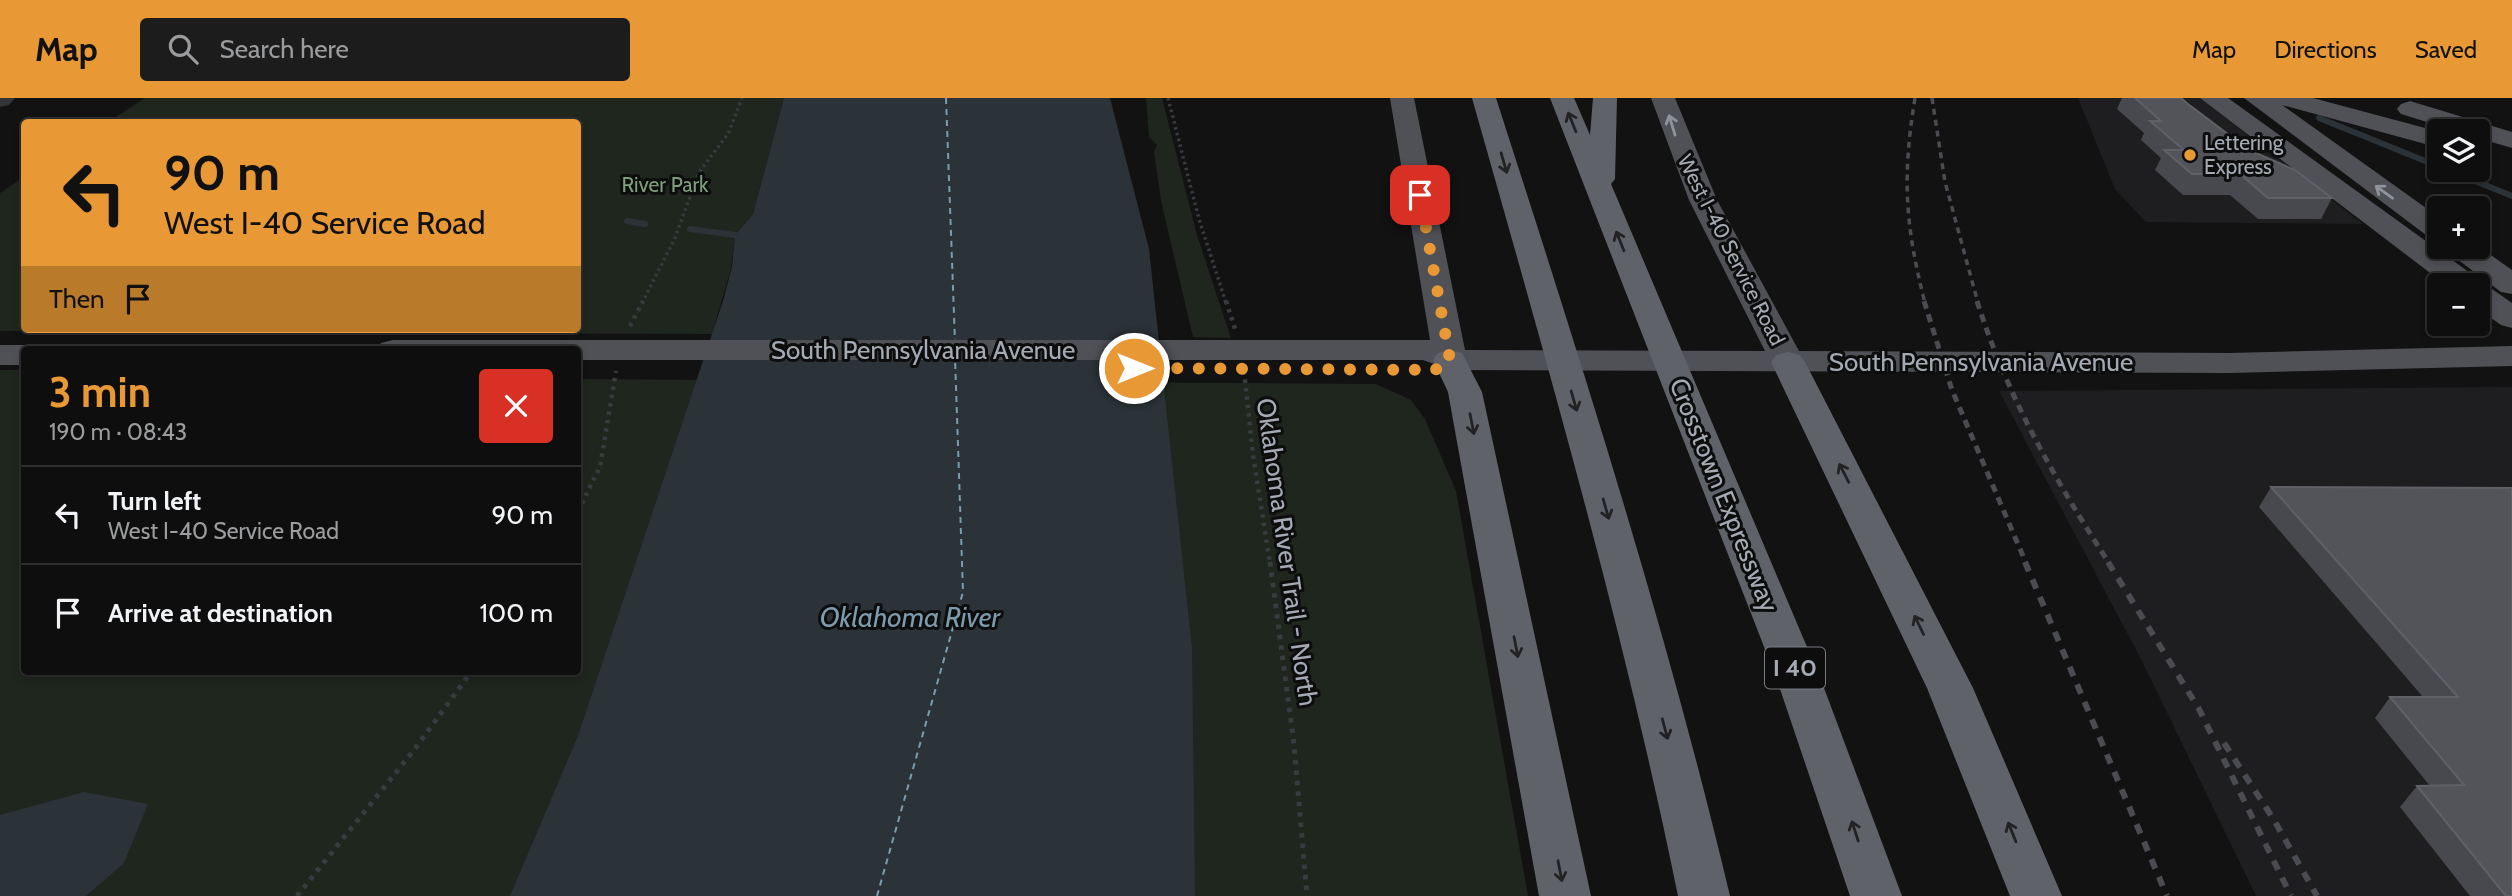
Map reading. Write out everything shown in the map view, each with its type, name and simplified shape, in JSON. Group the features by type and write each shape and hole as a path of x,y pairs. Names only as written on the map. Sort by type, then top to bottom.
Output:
{"highway":[{"path":"1485,98 1608,518 1682,792 1703,896"},
{"name":"Crosstown Expressway","path":"1562,98 1799,680 1876,896"},
{"path":"1600,192 1605,98"},
{"path":"1450,360 1465,392 1565,896"},
{"path":"1788,362 1950,688 2036,896"}],"main road":[{"path":"1402,98 1450,360"},
{"name":"West I-40 Service Road","path":"1663,98 1678,146 1699,196 1788,362"},
{"path":"2212,98 2246,107 2337,111 2427,136"},
{"path":"2370,98 2512,140"},
{"path":"2246,107 2324,183 2449,273"},
{"path":"2283,107 2427,222"},
{"path":"2490,155 2512,162"},
{"path":"2476,259 2512,285"},
{"path":"2490,302 2512,318"},
{"name":"South Pennsylvania Avenue","path":"581,349 1376,360 1435,370 1450,360 2243,363 2512,356"},
{"path":"0,355 21,355"},
{"name":"South Pennsylvania Avenue","path":"581,366 1376,360"}],"lane":[{"path":"2246,155 2294,181 2324,183"}],"path":[{"path":"627,334 675,238 699,172 728,135 742,98"},
{"path":"1168,98 1199,219 1237,335"},
{"name":"Oklahoma River Trail - North","path":"1244,364 1250,443 1284,659 1301,812 1307,896"},
{"path":"581,504 600,467 617,369"},
{"path":"297,896 414,750 469,675"}],"shaded area":[{"path":"2078,98 2200,98 2363,224 2146,222 2115,189"},
{"path":"2512,387 2512,896 2256,896 2142,661 1999,391"}],"green space":[{"name":"River Park","path":"145,98 784,98 753,214 735,235 731,269 712,334 475,333 581,333 581,119 113,119"},
{"path":"1146,98 1162,98 1197,235 1231,338 1193,337 1161,201 1154,152 1157,145 1149,137"},
{"name":"River Park","path":"21,179 21,331 0,331 0,193"},
{"path":"0,370 21,370 21,675 581,675 581,379 1376,384 1411,400 1425,419 1456,491 1528,896 0,896"}],"water":[{"name":"Oklahoma River","path":"784,98 1110,98 1149,249 1192,648 1195,896 510,896 578,736 723,301 732,267 735,235 753,214"},
{"path":"84,792 148,804 124,863 86,896 0,896 0,815"}],"building":[{"path":"2135,98 2181,98 2249,150 2295,170 2332,198 2268,198 2240,174 2192,174 2164,150 2184,150 2150,121 2161,121"},
{"path":"2271,487 2512,488 2512,896 2506,896 2417,786 2464,785 2390,697 2458,697"}],"waterway":[{"path":"2319,118 2427,162"},
{"path":"2478,182 2512,196"},
{"path":"627,221 645,224"},
{"path":"690,229 735,235"}],"ferry route":[{"path":"946,98 955,342"},
{"path":"877,896 963,592 955,358"}],"railway":[{"path":"1915,98 1908,152 1908,201 1913,249 1925,303"},
{"path":"1932,98 1945,182 1978,303"},
{"path":"1924,301 1952,390 2026,563"},
{"path":"1977,301 2003,370 2034,436 2051,469 2109,563"},
{"path":"2025,562 2167,896"},
{"path":"2108,562 2199,709 2291,896"},
{"path":"2224,743 2274,820 2317,896"}],"place":[{"name":"Lettering Express","path":"2190,155"}],"route":[{"path":"1134,368 1435,370 1450,360 1420,195"}]}
